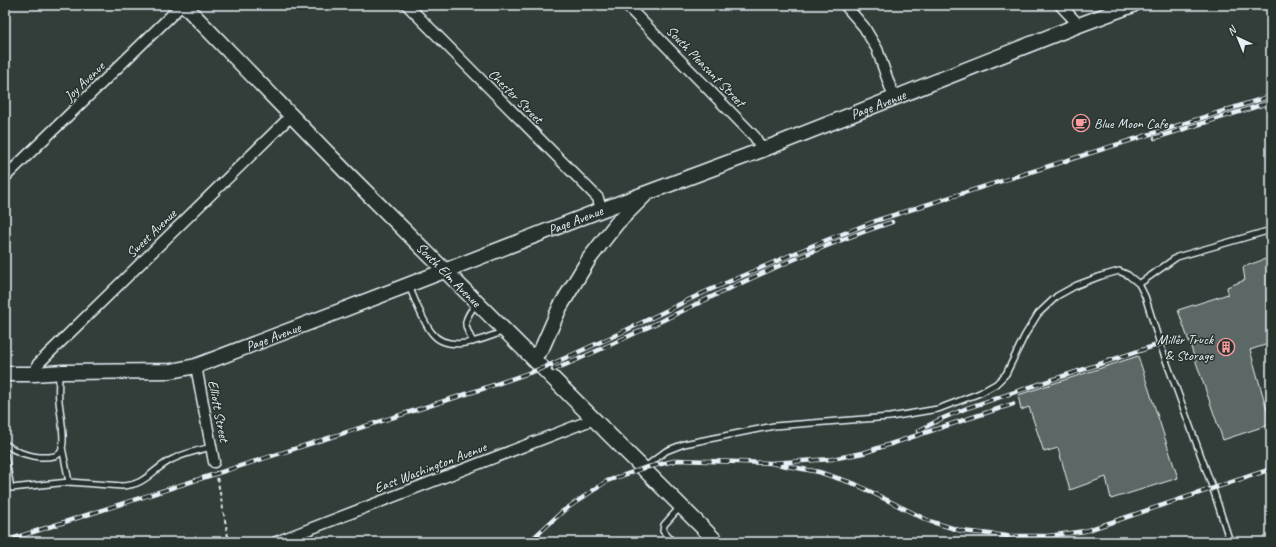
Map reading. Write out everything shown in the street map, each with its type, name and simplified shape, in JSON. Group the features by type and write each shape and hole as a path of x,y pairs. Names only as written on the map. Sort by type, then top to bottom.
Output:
{"street":[{"name":"South Elm Avenue","path":"183,5 346,172 717,542"},
{"name":"Joy Avenue","path":"5,177 183,5"},
{"name":"Chester Street","path":"407,5 598,198 601,210"},
{"name":"South Pleasant Street","path":"626,5 755,137 762,150"},
{"path":"845,5 864,27 877,49 894,98"},
{"path":"1060,5 1079,25"},
{"name":"Page Avenue","path":"5,374 170,371 196,366 601,210 762,150 1133,5"},
{"name":"Sweet Avenue","path":"34,374 38,364 292,115"},
{"path":"533,358 542,348 560,307 589,259 617,223 649,192"},
{"name":"Elliott Street","path":"196,366 214,462"},
{"name":"East Washington Avenue","path":"276,542 594,418"}],"lane":[{"path":"1139,284 1177,257 1271,230"},
{"path":"644,468 666,451 684,444 774,426 890,417 938,409 980,393 996,384 1006,374 1025,335 1038,314 1058,296 1077,285 1101,276 1119,272 1128,275 1139,284 1145,296 1160,344 1213,489 1230,542"},
{"path":"408,285 432,334 446,343 456,344 473,342 506,331"},
{"path":"473,342 466,328 466,317 477,303"},
{"path":"59,373 62,447 69,482"},
{"path":"5,444 14,451 25,455 43,457 60,454 62,447"},
{"path":"5,455 11,488 69,482 130,486 144,480 162,465 173,459 212,447"},
{"path":"673,542 664,531 664,525 681,506"}],"path":[{"path":"214,462 229,542"}],"building":[{"name":"Miller Truck & Storage","path":"1271,257 1271,343 1250,350 1271,424 1223,440 1178,310 1228,294 1227,287 1245,280 1243,267"},
{"path":"1138,356 1178,478 1111,499 1106,477 1070,490 1058,448 1044,452 1029,407 1021,410 1018,395"}],"railway":[{"path":"5,541 482,389 543,368 705,292 814,245 878,220 1271,96"},
{"path":"1155,138 1271,102"},
{"path":"553,370 595,352 763,273 848,237 892,222"},
{"path":"918,431 967,408 1179,339"},
{"path":"529,542 563,511 607,481 644,468 678,460 771,463 832,459 863,453 1013,404"},
{"path":"771,463 819,472 855,484 929,521 962,531 1008,536 1048,536 1085,531 1271,469"}],"place":[{"name":"Blue Moon Cafe","path":"1081,123"},
{"name":"Miller Truck & Storage","path":"1226,347"}]}
